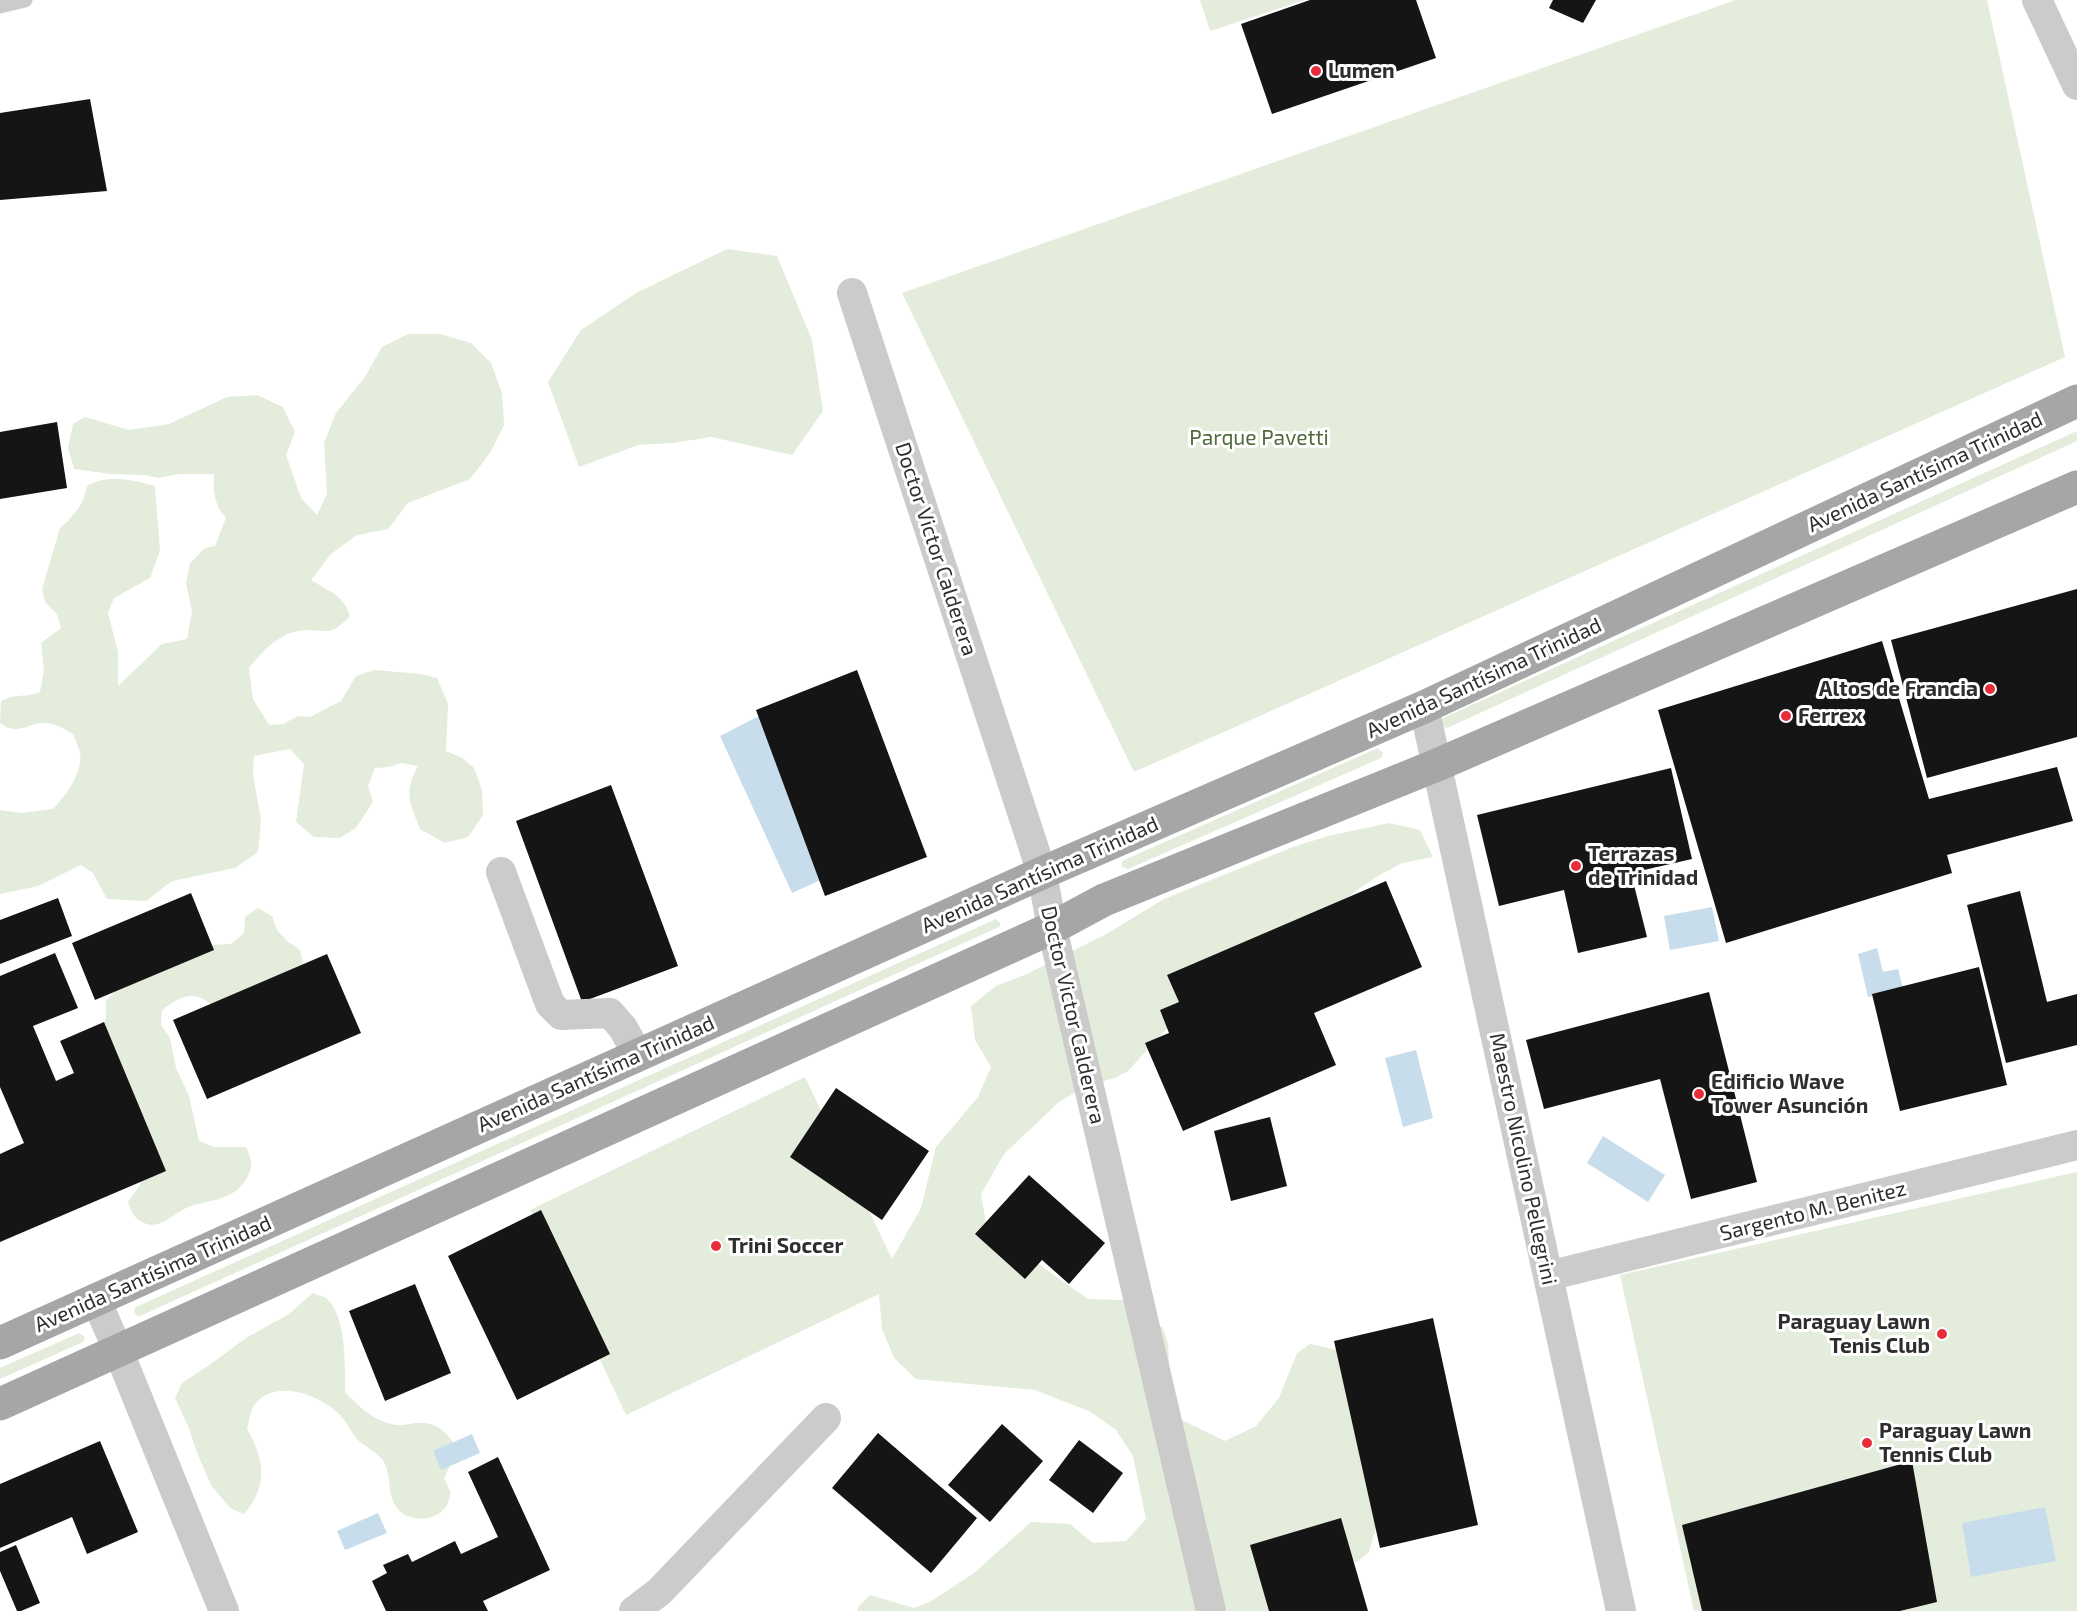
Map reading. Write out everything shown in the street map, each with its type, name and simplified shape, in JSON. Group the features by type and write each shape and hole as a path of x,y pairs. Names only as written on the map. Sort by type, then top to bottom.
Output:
{"main road":[{"name":"Avenida Santísima Trinidad","path":"0,1343 1042,873 1424,707 2077,401"},
{"path":"0,1404 1052,928 1104,900 1437,765 2077,488"}],"street":[{"path":"2037,0 2077,85"},
{"name":"Doctor Victor Calderera","path":"852,293 1042,873 1052,928 1211,1611"},
{"name":"Maestro Nicolino Pellegrini","path":"1424,707 1621,1611"},
{"path":"501,872 550,1004 561,1015 610,1013 623,1028 638,1055"},
{"name":"Sargento M. Benitez","path":"1548,1276 2077,1145"},
{"path":"96,1300 224,1611"},
{"path":"634,1611 659,1592 826,1418"}],"lane":[{"path":"0,6 25,0"}],"green space":[{"path":"1200,0 1305,0 1210,31"},
{"name":"Parque Pavetti","path":"1736,0 1987,0 2065,357 1134,772 902,293"},
{"path":"727,249 777,256 812,340 823,411 792,455 711,437 673,443 638,445 579,467 548,382 581,330 636,293"},
{"path":"408,334 440,334 471,343 491,363 502,393 504,425 490,453 470,479 408,503 388,529 357,535 331,554 311,580 335,594 344,603 350,616 342,624 330,630 298,631 283,636 265,650 249,668 253,699 269,725 283,724 298,716 310,717 341,701 356,676 374,670 421,674 437,678 448,704 446,751 462,758 474,768 482,790 483,815 468,837 445,843 420,829 409,791 418,766 401,763 375,768 368,786 373,802 356,828 340,838 314,837 296,822 304,764 290,749 254,756 253,774 261,820 258,852 235,868 172,881 146,901 107,899 93,873 81,865 38,886 0,894 0,810 22,813 53,809 72,783 79,768 79,751 73,734 53,724 40,723 12,729 0,723 1,701 40,692 44,670 41,643 61,628 57,614 45,602 42,589 60,528 78,509 87,486 95,482 121,479 155,486 160,551 150,578 114,598 108,613 118,652 118,686 162,644 187,639 192,611 186,583 190,563 205,548 215,546 226,518 215,497 214,474 179,474 158,478 74,469 68,448 73,424 85,417 129,430 169,424 227,397 257,395 283,407 295,432 286,455 301,498 317,515 327,494 324,443 336,413 365,377 382,347"},
{"path":"2077,431 2077,441 1447,728 1442,726 1443,718"},
{"path":"1378,748 1383,753 1381,758 1128,869 1122,867 1124,860"},
{"path":"1389,823 1420,830 1433,857 1402,863 1376,877 1312,922 1277,938 1167,1028 1128,1071 1115,1078 1086,1086 1059,1102 1004,1154 981,1194 986,1224 996,1234 1088,1299 1123,1300 1163,1328 1168,1344 1171,1407 1180,1419 1225,1441 1256,1426 1279,1398 1297,1353 1310,1344 1373,1358 1386,1493 1369,1552 1357,1562 1311,1548 1320,1611 857,1611 870,1595 914,1608 930,1602 974,1573 1031,1522 1070,1524 1093,1543 1126,1541 1146,1519 1133,1456 1116,1430 1091,1412 1035,1390 916,1379 894,1358 882,1329 879,1294 626,1415 530,1210 805,1077 892,1259 921,1208 936,1147 978,1097 991,1067 975,1040 971,1006 996,986 1027,974 1108,933 1164,899 1293,847 1328,836"},
{"path":"258,908 272,916 277,930 300,950 304,966 215,1008 195,996 182,998 162,1010 161,1025 170,1038 176,1068 189,1096 199,1141 214,1147 246,1147 251,1162 249,1174 235,1192 227,1196 186,1208 161,1223 150,1225 144,1223 135,1217 128,1202 140,1185 150,1162 97,1048 106,1017 106,1001 126,978 183,946 231,944 244,933 245,917"},
{"path":"996,919 1001,924 999,927 140,1316 137,1316 134,1311 136,1307"},
{"name":"Paraguay Lawn Tennis Club","path":"2077,1172 2077,1611 1694,1611 1620,1275"},
{"path":"313,1293 326,1298 338,1316 343,1342 345,1392 381,1421 396,1425 420,1423 435,1426 452,1440 458,1450 444,1478 451,1493 448,1502 445,1508 435,1516 418,1519 402,1513 393,1501 388,1472 382,1459 357,1439 341,1416 329,1406 295,1392 271,1393 261,1398 252,1409 247,1429 258,1451 261,1473 257,1494 244,1514 230,1508 211,1485 175,1398 182,1383 246,1338 289,1314"},
{"path":"79,1333 85,1337 83,1342 0,1379 0,1368"}],"water":[{"path":"761,715 832,875 792,893 720,736"},
{"path":"1712,907 1719,941 1670,950 1664,916"},
{"path":"1877,948 1883,972 1898,969 1903,988 1868,997 1858,954"},
{"path":"1416,1050 1433,1118 1403,1127 1385,1058"},
{"path":"1603,1136 1665,1175 1648,1202 1587,1163"},
{"path":"472,1434 480,1453 441,1470 433,1451"},
{"path":"2045,1507 2056,1561 1971,1577 1962,1523"},
{"path":"378,1513 387,1533 345,1550 337,1531"}],"building":[{"path":"1310,0 1416,0 1436,58 1272,114 1241,24"},
{"path":"1553,0 1596,0 1583,23 1549,8"},
{"path":"90,99 107,191 0,200 0,113"},
{"path":"57,422 67,488 0,499 0,432"},
{"name":"Altos de Francia","path":"2077,589 2077,737 1927,778 1891,640"},
{"path":"1882,641 1929,799 2057,767 2073,821 1947,855 1952,873 1726,943 1658,710"},
{"path":"857,670 927,857 825,896 756,710"},
{"name":"Terrazas de Trinidad","path":"1671,768 1692,859 1631,873 1647,937 1578,953 1564,890 1499,906 1477,815"},
{"path":"611,785 678,966 582,1002 516,821"},
{"path":"1386,881 1422,967 1314,1013 1336,1065 1183,1131 1145,1043 1169,1033 1160,1010 1179,1002 1167,975"},
{"path":"2020,891 2047,1002 2077,994 2077,1045 2006,1063 1967,905"},
{"path":"191,893 214,950 95,1000 72,943"},
{"path":"58,898 72,936 0,964 0,920"},
{"path":"55,953 78,1008 33,1026 56,1081 74,1073 60,1041 104,1022 166,1171 0,1242 0,1154 24,1143 0,1087 0,976"},
{"path":"327,954 361,1033 207,1099 173,1020"},
{"path":"1979,967 2007,1085 1900,1111 1872,994"},
{"name":"Edificio Wave Tower Asunción","path":"1709,992 1757,1182 1691,1199 1660,1079 1544,1109 1526,1040"},
{"path":"836,1088 929,1151 882,1220 790,1157"},
{"path":"1270,1117 1287,1186 1231,1201 1214,1131"},
{"path":"1029,1175 1105,1243 1069,1284 1042,1260 1025,1279 975,1234"},
{"path":"541,1210 610,1354 517,1400 448,1256"},
{"path":"415,1284 451,1373 385,1401 349,1311"},
{"path":"1433,1318 1478,1525 1380,1548 1334,1341"},
{"path":"1002,1424 1043,1461 990,1522 948,1485"},
{"path":"878,1433 977,1518 931,1573 832,1488"},
{"path":"1079,1440 1123,1473 1093,1513 1049,1480"},
{"path":"100,1441 138,1532 87,1554 72,1517 0,1548 0,1484"},
{"path":"498,1457 550,1570 483,1601 488,1611 386,1611 372,1581 387,1573 383,1565 408,1554 412,1562 455,1541 461,1554 498,1537 468,1472"},
{"path":"1912,1461 1937,1602 1900,1611 1702,1611 1682,1525"},
{"path":"1341,1518 1368,1611 1269,1611 1250,1545"},
{"path":"16,1545 40,1603 21,1611 17,1611 0,1571 0,1552"}],"place":[{"name":"Lumen","path":"1316,71"},
{"name":"Altos de Francia","path":"1990,689"},
{"name":"Ferrex","path":"1786,716"},
{"name":"Terrazas de Trinidad","path":"1576,866"},
{"name":"Edificio Wave Tower Asunción","path":"1699,1094"},
{"name":"Trini Soccer","path":"716,1246"},
{"name":"Paraguay Lawn Tenis Club","path":"1942,1334"},
{"name":"Paraguay Lawn Tennis Club","path":"1867,1443"}]}
